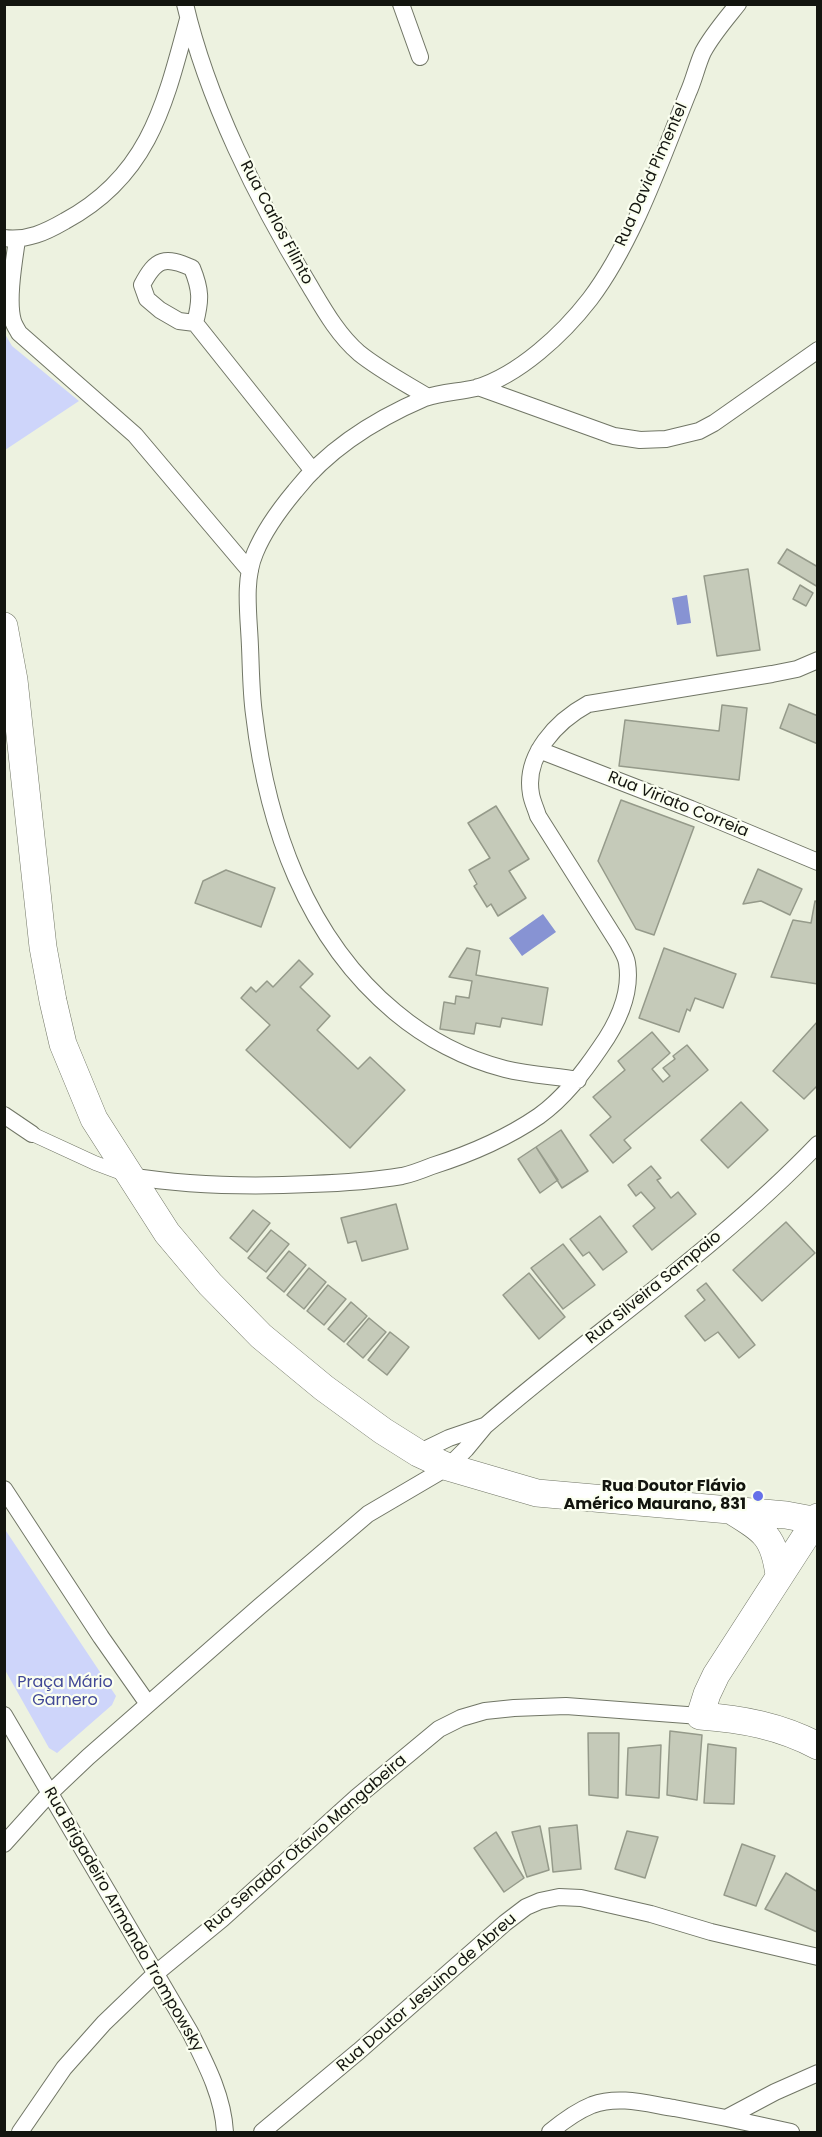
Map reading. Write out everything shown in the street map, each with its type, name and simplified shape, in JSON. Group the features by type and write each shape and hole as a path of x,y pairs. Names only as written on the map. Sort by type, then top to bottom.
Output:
{"main road":[{"path":"4,626 15,692 43,947 52,1001 63,1044 94,1119 129,1176 174,1241 210,1284 261,1336 324,1388 383,1431 418,1453 448,1467 537,1493 786,1515 817,1520 779,1575 716,1675 703,1705"},
{"path":"731,1510 750,1522 769,1539 775,1549 779,1575"},
{"name":"Rua Senador Otávio Mangabeira","path":"703,1705 732,1718 774,1726 818,1746"}],"street":[{"path":"401,4 420,57"},
{"name":"Rua David Pimentel","path":"578,1080 505,1069 450,1048 421,1031 376,996 317,922 286,854 264,774 253,712 248,605 250,571 255,552 273,521 296,489 327,456 363,431 428,397 478,387 534,357 591,298 644,202 703,52 738,4"},
{"path":"187,11 168,94 152,132 123,176 97,201 70,219 46,232 11,239 13,320 19,333 135,435 250,571"},
{"name":"Rua Carlos Filinto","path":"187,11 207,75 254,186 285,245 332,323 359,353 428,397"},
{"path":"195,324 313,471"},
{"path":"478,387 614,435 640,440 666,439 699,431 714,423 818,350"},
{"path":"4,1115 32,1134 129,1176 173,1183 261,1187 353,1182 404,1176 462,1156 506,1136 540,1115 578,1080 615,1023 624,1001 628,980 627,962 618,943 538,816 531,794 530,773 539,750 571,714 588,704 772,674 797,669 818,660"},
{"name":"Rua Viriato Correia","path":"539,750 691,809 818,862"},
{"name":"Rua Silveira Sampaio","path":"4,1844 50,1794 259,1607 368,1514 448,1467 485,1426 725,1232 818,1144"},
{"name":"Rua Silveira Sampaio","path":"418,1453 449,1438 485,1426"},
{"path":"4,1489 94,1627 148,1704"},
{"name":"Rua Senador Otávio Mangabeira","path":"668,1713 688,1705 703,1705"},
{"name":"Rua Senador Otávio Mangabeira","path":"20,2133 64,2068 104,2023 155,1974 222,1919 357,1797 438,1729 461,1718 485,1711 514,1708 566,1706 668,1713 703,1705"},
{"name":"Rua Brigadeiro Armando Trompowsky","path":"4,1714 190,2032 209,2071 219,2099 225,2133"},
{"name":"Rua Doutor Jesuino de Abreu","path":"262,2133 505,1923 540,1901 559,1897 581,1898 818,1957"},
{"path":"728,2117 775,2092 818,2073"},
{"path":"550,2133 560,2124 594,2104 614,2101 640,2101 728,2117 791,2133"}],"green space":[{"path":"5,334 12,346 79,401 5,450"},
{"name":"Praça Mário Garnero","path":"4,1528 116,1696 112,1705 57,1753 49,1748 5,1670"}],"water":[{"path":"687,595 691,623 677,625 672,598"},
{"path":"543,914 556,932 522,956 509,938"}],"building":[{"path":"787,549 818,567 818,587 778,563"},
{"path":"748,569 760,650 717,656 704,576"},
{"path":"800,585 813,593 806,606 793,599"},
{"path":"789,704 818,716 818,744 780,728"},
{"path":"722,705 747,708 739,780 619,766 625,720 719,731"},
{"path":"621,800 694,827 654,935 636,929 598,861"},
{"path":"496,806 529,859 509,871 526,898 498,916 491,904 487,907 474,886 477,884 469,870 490,858 468,823"},
{"path":"758,869 802,889 790,915 761,901 743,904"},
{"path":"226,870 275,888 261,927 195,903 203,881"},
{"path":"815,901 818,902 818,984 771,977 793,920 811,923"},
{"path":"467,948 480,951 476,975 548,988 542,1025 502,1018 500,1027 476,1023 474,1034 440,1029 444,1002 455,1004 456,996 469,998 472,981 449,977"},
{"path":"664,948 736,974 723,1008 695,998 690,1011 687,1009 679,1032 639,1018"},
{"path":"299,960 313,974 300,987 330,1016 317,1030 358,1069 370,1057 405,1090 350,1148 246,1050 270,1025 241,998 251,987 256,992 267,981 273,987"},
{"path":"818,1021 818,1085 804,1099 773,1071"},
{"path":"652,1032 670,1053 652,1069 663,1082 670,1076 663,1068 675,1059 673,1056 687,1045 708,1070 624,1140 631,1148 613,1163 590,1135 611,1117 593,1097 625,1070 618,1061"},
{"path":"741,1102 768,1130 728,1168 701,1140"},
{"path":"561,1130 588,1171 562,1188 536,1147"},
{"path":"536,1147 558,1180 540,1193 518,1159"},
{"path":"651,1166 661,1178 657,1180 671,1198 678,1192 696,1214 652,1250 633,1226 655,1208 641,1192 636,1196 628,1185"},
{"path":"396,1204 408,1249 362,1261 356,1241 348,1243 341,1218"},
{"path":"253,1210 270,1223 247,1252 230,1238"},
{"path":"600,1216 627,1252 603,1270 589,1252 583,1256 570,1239"},
{"path":"786,1222 815,1253 762,1301 733,1270"},
{"path":"271,1230 289,1244 266,1272 248,1258"},
{"path":"563,1244 595,1285 563,1309 531,1268"},
{"path":"289,1251 306,1265 284,1292 267,1278"},
{"path":"309,1268 326,1282 304,1309 287,1295"},
{"path":"529,1273 565,1317 539,1339 503,1295"},
{"path":"706,1283 755,1345 739,1358 718,1332 705,1341 685,1316 705,1300 697,1290"},
{"path":"328,1285 346,1299 324,1325 307,1311"},
{"path":"351,1302 367,1316 344,1342 328,1329"},
{"path":"369,1318 386,1332 363,1358 347,1344"},
{"path":"390,1332 409,1347 387,1375 368,1360"},
{"path":"670,1731 702,1735 697,1800 667,1795"},
{"path":"588,1733 619,1733 618,1798 589,1795"},
{"path":"708,1744 736,1748 734,1804 704,1803"},
{"path":"661,1745 659,1798 626,1795 628,1748"},
{"path":"577,1825 581,1869 553,1872 549,1828"},
{"path":"540,1826 549,1870 527,1877 512,1832"},
{"path":"627,1831 658,1837 645,1878 615,1869"},
{"path":"496,1832 524,1878 504,1892 474,1848"},
{"path":"742,1844 775,1856 756,1906 724,1895"},
{"path":"786,1873 818,1892 817,1932 765,1909"}],"place":[{"name":"Rua Doutor Flávio Américo Maurano, 831","path":"758,1496"}]}
